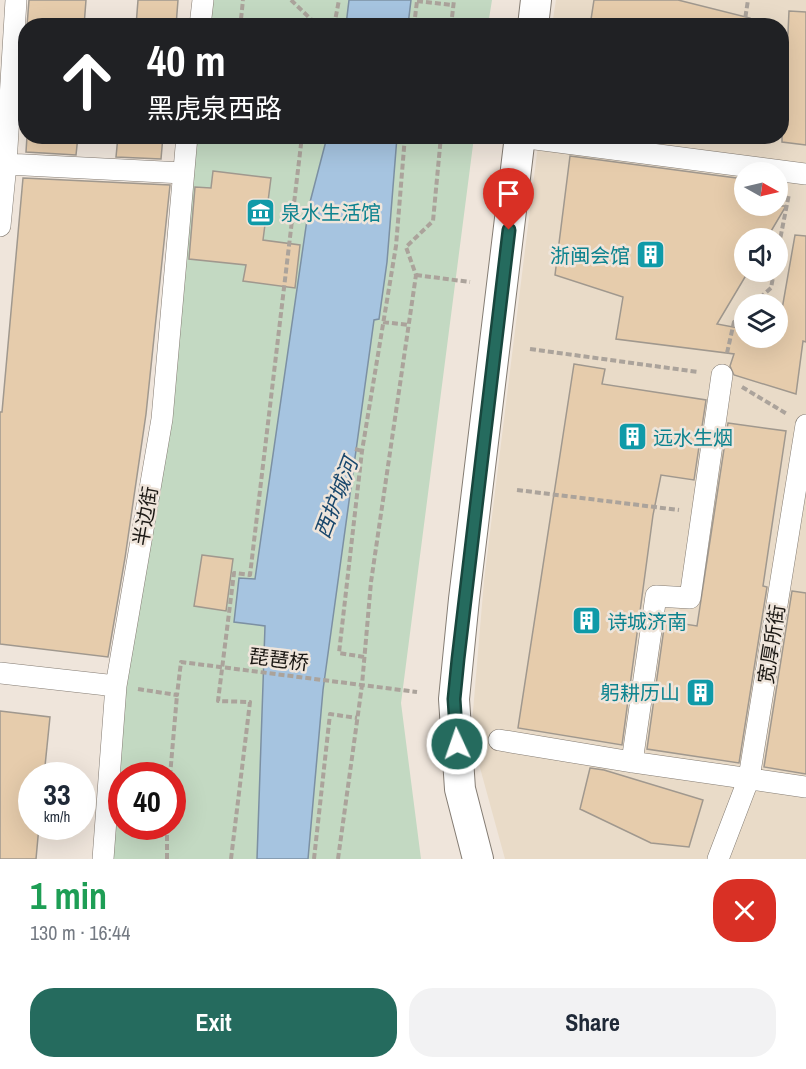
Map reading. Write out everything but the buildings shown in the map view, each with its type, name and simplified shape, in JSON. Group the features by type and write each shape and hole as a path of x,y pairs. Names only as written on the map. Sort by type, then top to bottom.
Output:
{"street":[{"path":"0,226 16,0"},
{"path":"201,18 203,0"},
{"path":"534,18 536,0"},
{"name":"半边街","path":"103,859 116,686 162,419 186,144"},
{"path":"478,859 460,789 454,699 519,144"},
{"path":"580,144 799,173"},
{"path":"6,164 183,173"},
{"path":"632,762 656,596 690,598 722,375"},
{"name":"宽厚所街","path":"718,859 749,778 806,425"},
{"path":"0,673 116,686"},
{"path":"499,740 806,787"}],"path":[{"path":"241,18 243,0"},
{"path":"291,0 310,18"},
{"path":"336,18 339,0"},
{"path":"745,18 748,0"},
{"path":"415,18 417,1 453,3 452,18"},
{"path":"231,859 250,702 218,701 234,573 250,575 301,144"},
{"path":"364,657 339,652 362,451 396,246 404,144"},
{"path":"406,248 433,221 440,144"},
{"path":"784,228 799,173"},
{"path":"396,246 406,248"},
{"path":"338,859 362,685 371,582 416,275 406,248"},
{"path":"416,275 470,282"},
{"path":"764,294 771,288 772,282"},
{"path":"382,322 409,325"},
{"path":"722,375 734,322"},
{"path":"530,349 722,375 806,425"},
{"path":"354,449 362,451"},
{"path":"517,490 701,512"},
{"name":"琵琶桥","path":"177,695 181,662 417,692"},
{"path":"116,686 177,695 171,762"},
{"path":"314,859 330,714 357,718"},
{"path":"167,840 167,859"}],"shaded area":[{"path":"556,0 806,0 806,859 505,859 471,735 484,581 538,144 789,144 789,18 553,18"}],"green space":[{"path":"208,0 492,0 489,18 206,18"},
{"path":"192,144 473,144 401,703 421,859 107,859 109,840 186,840 186,762 117,762"}],"water":[{"path":"349,0 411,0 409,18 347,18"},
{"name":"西护城河","path":"325,144 396,144 387,262 379,319 374,320 323,690 308,859 257,859 265,626 234,622 239,578 255,579 309,206"}],"place":[{"name":"泉水生活馆","path":"260,212"},
{"name":"浙闽会馆","path":"651,255"},
{"name":"远水生烟","path":"632,437"},
{"name":"诗城济南","path":"586,621"},
{"name":"躬耕历山","path":"701,692"}],"route":[{"path":"457,744 454,699 458,659 509,230"}]}
